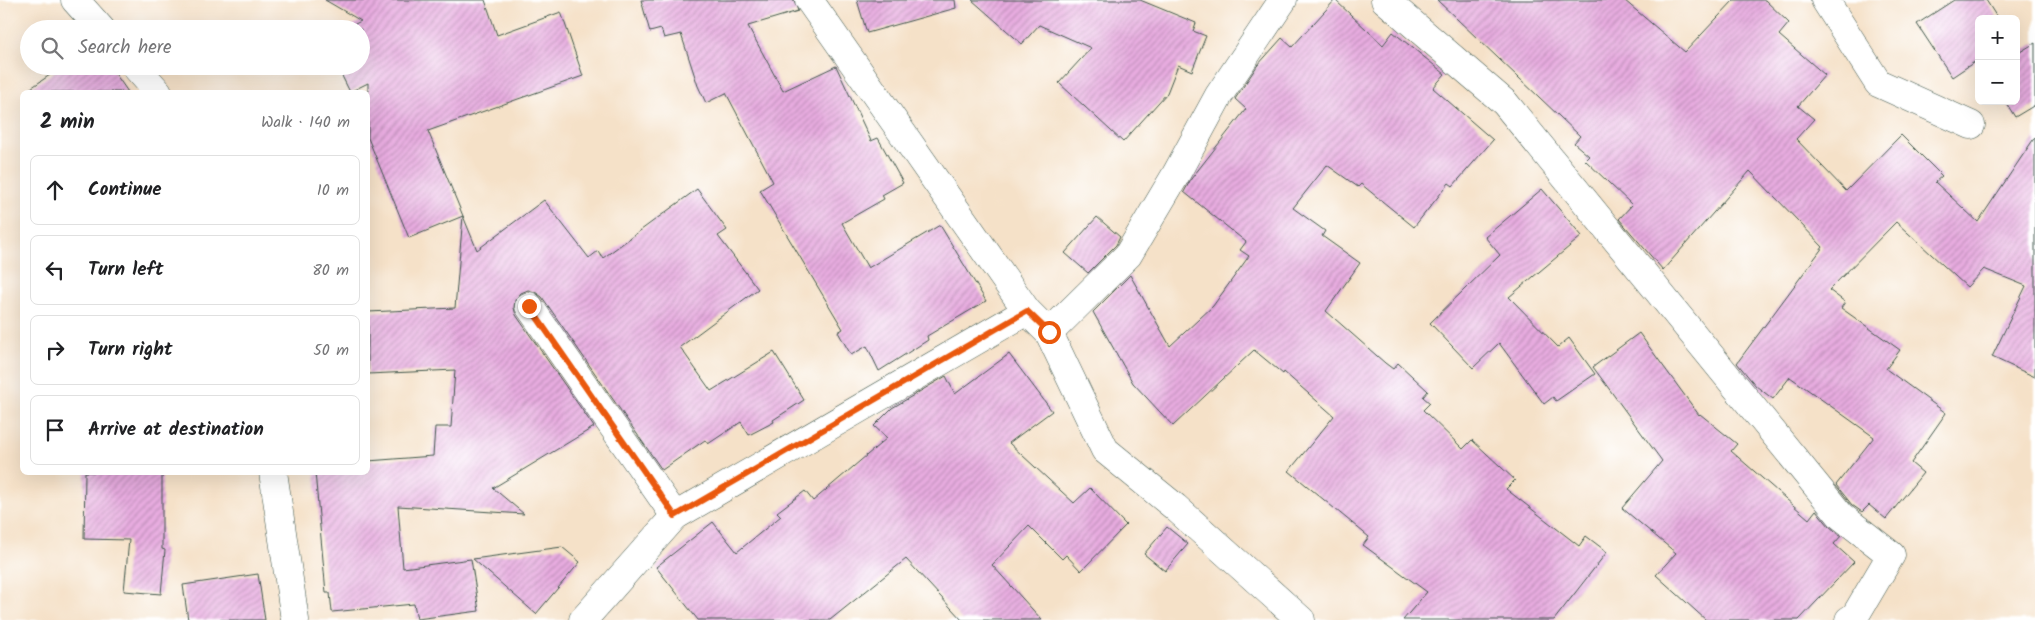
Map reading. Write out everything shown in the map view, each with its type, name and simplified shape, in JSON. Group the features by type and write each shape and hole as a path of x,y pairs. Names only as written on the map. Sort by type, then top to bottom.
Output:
{"street":[{"path":"75,0 93,20"},
{"path":"809,0 1027,311 1049,332 1105,450 1175,507 1301,620"},
{"path":"1049,332 1128,255 1175,176 1219,95 1283,0"},
{"path":"1385,0 1505,102 1842,516 1891,555 1854,616 1848,620"},
{"path":"1825,0 1878,83 1971,125"},
{"path":"143,75 156,90"},
{"path":"529,306 675,516"},
{"path":"583,620 675,516 1027,311"},
{"path":"273,475 295,620"}],"building":[{"path":"325,0 485,0 497,35 561,12 583,76 428,131 463,216 409,238 370,143 370,90 368,90 368,83 354,90 349,90 342,75 370,75 370,20 359,20"},
{"path":"641,0 794,0 798,11 748,26 783,91 836,66 871,141 878,138 903,183 882,195 884,199 842,223 868,268 940,225 986,301 927,336 928,340 879,371 867,346 851,355 838,332 843,329 760,190 773,182 726,93 706,103 698,86 681,34 664,38 661,29 650,32"},
{"path":"857,0 955,0 956,8 867,33"},
{"path":"972,0 1140,0 1196,23 1193,31 1206,36 1192,71 1178,65 1167,93 1123,142 1059,83 1091,48 1039,25 1022,44"},
{"path":"1335,0 1383,45 1393,32 1445,74 1433,88 1493,140 1453,186 1449,183 1414,227 1361,184 1358,187 1327,165 1293,208 1325,231 1322,236 1360,263 1326,311 1385,363 1393,369 1398,363 1428,391 1423,397 1430,403 1423,410 1463,449 1472,440 1515,480 1506,489 1579,546 1586,536 1607,552 1554,620 1403,620 1427,592 1363,545 1369,537 1289,471 1334,416 1284,372 1283,374 1254,350 1173,426 1133,383 1093,312 1130,275 1170,346 1213,306 1249,256 1240,250 1246,242 1184,192 1191,179 1246,109 1235,99 1257,66 1282,38 1292,47"},
{"path":"1437,0 1624,0 1685,52 1734,0 1765,0 1789,23 1779,35 1825,75 1798,106 1814,119 1796,139 1846,191 1901,135 1942,176 1935,182 1978,222 2035,137 2035,377 1992,357 2026,286 1984,269 1967,287 1896,222 1829,290 1845,302 1841,308 1900,350 1886,369 1946,413 1911,463 1923,473 1886,519 1869,505 1862,512 1852,505 1836,485 1874,437 1790,377 1773,399 1756,386 1737,363 1823,247 1750,171 1663,270 1619,219 1632,205 1585,160 1589,156 1574,143 1580,136"},
{"path":"1954,0 1986,0 1995,15 1975,15 1975,62 1952,77 1917,24"},
{"path":"2035,43 2035,105 2015,117 2008,105 2020,105 2020,52"},
{"path":"50,75 116,75 127,90 28,90"},
{"path":"697,189 727,230 718,236 758,289 680,347 711,391 774,352 804,400 773,420 774,422 749,435 741,422 708,444 705,440 662,470 542,297 528,290 521,293 515,300 514,308 516,315 594,427 493,488 524,514 398,506 403,568 471,559 479,611 417,619 414,604 332,612 330,593 326,593 315,475 370,475 370,461 433,456 435,427 451,427 455,370 370,374 370,312 455,308 463,216 477,250 544,200 589,258 598,251 603,258"},
{"path":"1542,189 1582,236 1509,297 1558,347 1569,338 1595,374 1556,401 1553,397 1544,404 1499,343 1473,368 1430,323 1500,255 1485,237"},
{"path":"1097,217 1120,237 1116,245 1088,273 1065,253"},
{"path":"1639,333 1699,415 1737,444 1731,451 1809,519 1816,510 1829,526 1841,536 1834,544 1854,562 1799,620 1706,620 1656,575 1676,553 1622,508 1662,461 1593,367"},
{"path":"1009,354 1052,411 1009,443 1074,503 1090,488 1126,525 1081,571 1066,555 1062,559 1029,526 992,565 1042,620 962,620 906,559 830,620 698,620 656,567 713,522 737,552 781,516 777,512 805,491 813,501 887,438 874,426 892,408 946,376 955,394"},
{"path":"85,475 162,475 162,549 165,550 161,594 124,591 129,540 84,539"},
{"path":"1167,527 1188,544 1165,571 1144,554"},
{"path":"562,547 580,562 536,614 473,559"},
{"path":"258,574 265,620 188,620 183,585"}],"route":[{"path":"529,306 675,516 1027,311 1049,332"}]}
